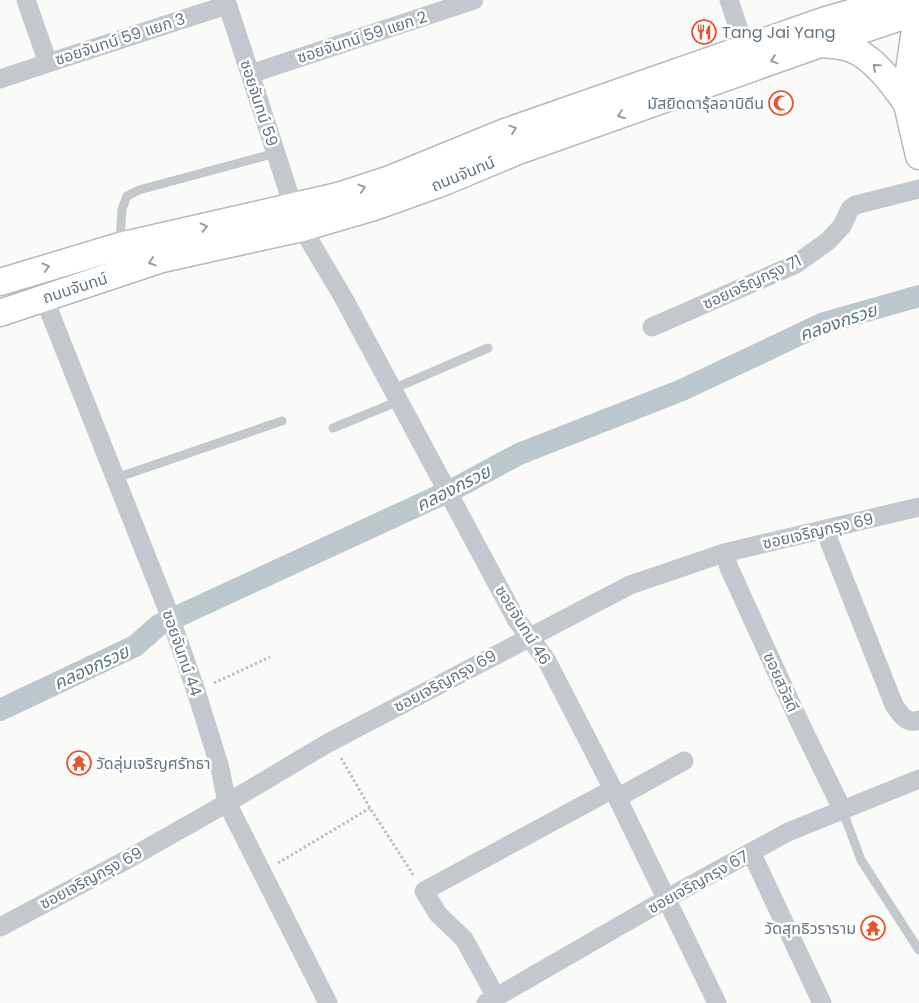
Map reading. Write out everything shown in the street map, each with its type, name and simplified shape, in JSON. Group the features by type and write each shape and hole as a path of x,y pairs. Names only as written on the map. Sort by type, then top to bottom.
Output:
{"main road":[{"path":"865,0 823,32 866,58 892,82 907,104"},
{"name":"ถนนจันทน์","path":"0,282 120,246 298,217 374,207 444,182 518,151 823,32 896,0"},
{"path":"918,142 907,104 907,84 919,3"},
{"name":"ถนนจันทน์","path":"0,312 298,217 338,196 390,179 505,132 745,48 919,11"}],"street":[{"name":"ซอยจันทน์ 59 แยก 3","path":"26,0 48,63 226,2"},
{"name":"ซอยจันทน์ 59 แยก 2","path":"250,74 474,0"},
{"path":"728,0 745,48"},
{"name":"ซอยจันทน์ 59","path":"226,2 298,217"},
{"path":"0,79 48,63"},
{"name":"ซอยเจริญกรุง 71","path":"652,327 796,264 828,241 842,226 850,209 855,205 919,189"},
{"name":"ซอยจันทน์ 46","path":"298,217 516,619 547,661 615,794 717,1003"},
{"name":"ซอยจันทน์ 44","path":"44,298 165,604 196,691 220,768 227,803 328,1003"},
{"name":"ซอยเจริญกรุง 69","path":"0,927 130,858 328,743 630,585 724,553 919,507"},
{"path":"828,529 829,541 894,705 907,720 914,722 919,720"},
{"name":"ซอยสวัสดี","path":"724,553 799,721 842,809"},
{"path":"498,999 464,939 438,914 424,892 615,794 684,761"},
{"name":"ซอยเจริญกรุง 67","path":"498,999 666,900 788,832 919,779"},
{"path":"751,852 822,1003"}],"lane":[{"path":"120,246 122,209 127,196 139,190 276,153"},
{"path":"333,428 488,348"},
{"path":"116,478 282,421"},
{"path":"842,809 861,860 919,950"}],"path":[{"path":"206,687 270,657"},
{"path":"339,755 370,808 424,892"},
{"path":"272,866 370,808"}],"waterway":[{"name":"คลองกรวย","path":"0,710 135,646 159,625 456,488 519,454 682,390 824,323 919,296"}],"place":[{"name":"Tang Jai Yang","path":"704,32"},
{"name":"มัสยิดดารุ้ลอาบิดีน","path":"781,103"},
{"name":"วัดลุ่มเจริญศรัทธา","path":"79,763"},
{"name":"วัดสุทธิวราราม","path":"873,928"}]}
